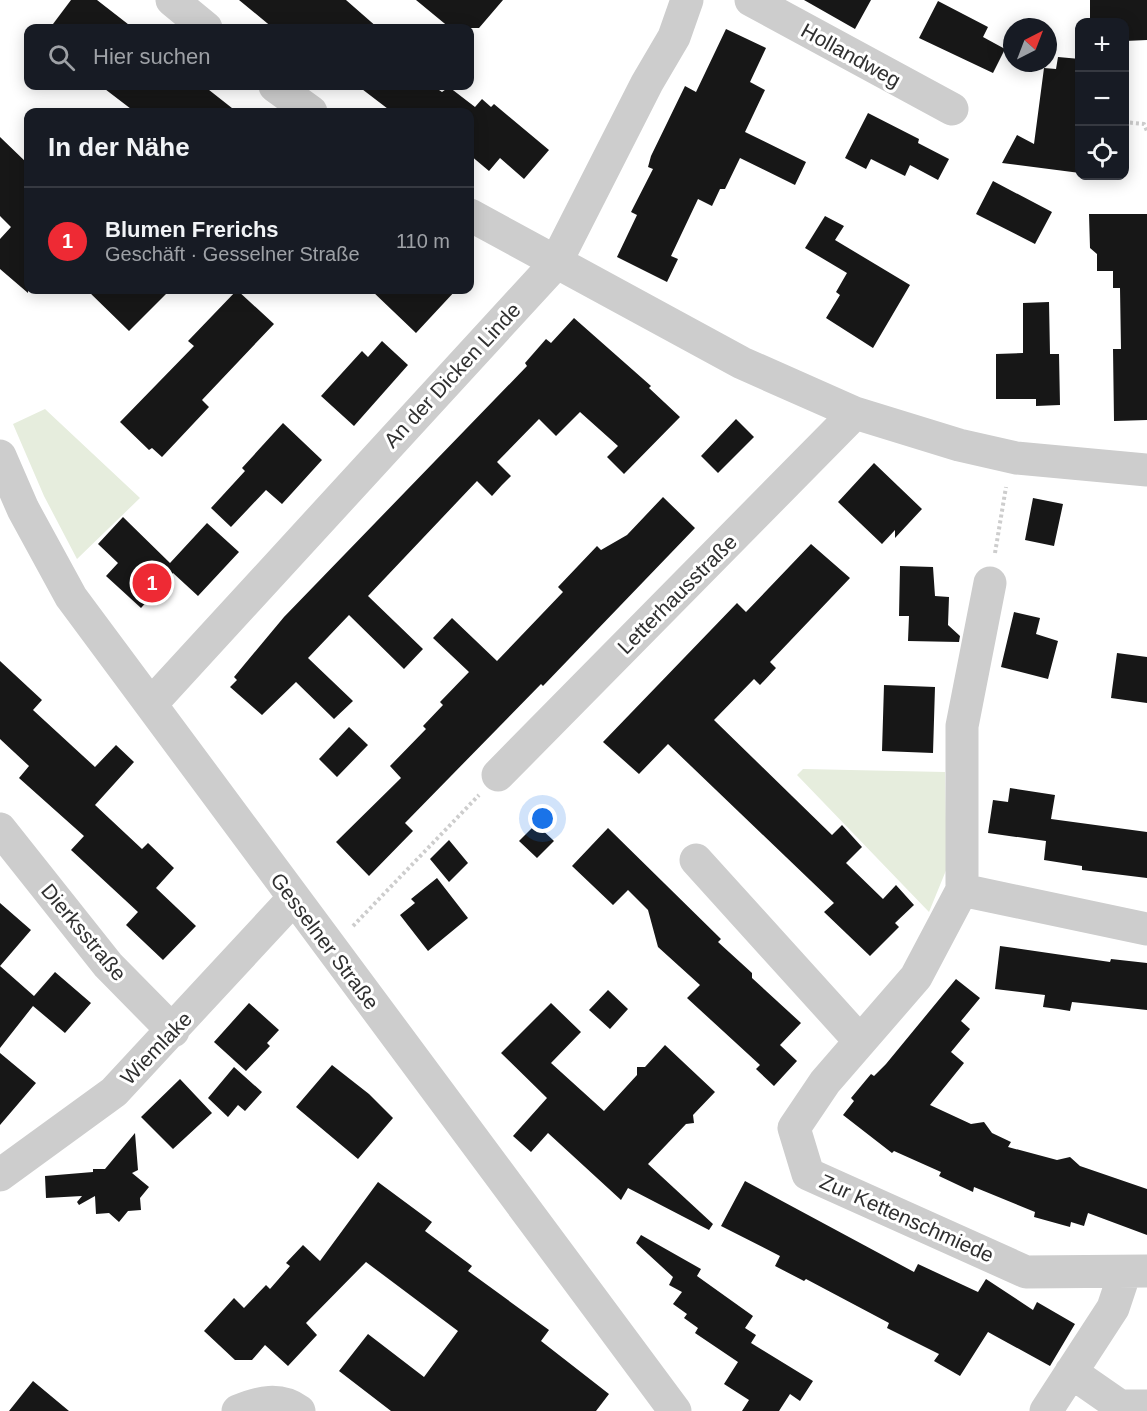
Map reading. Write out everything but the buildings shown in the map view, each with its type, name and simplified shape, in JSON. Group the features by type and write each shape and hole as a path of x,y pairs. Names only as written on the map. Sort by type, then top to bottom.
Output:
{"street":[{"path":"172,0 201,24"},
{"name":"An der Dicken Linde","path":"150,704 555,264 647,83 674,37 687,0"},
{"name":"Hollandweg","path":"751,0 952,109"},
{"path":"281,90 305,108"},
{"path":"474,217 555,264 742,363 855,413 959,445 1016,458 1147,470"},
{"name":"Letterhausstraße","path":"498,775 855,413"},
{"name":"Gesselner Straße","path":"0,456 23,509 71,597 675,1411"},
{"name":"Zur Kettenschmiede","path":"990,583 962,726 962,890 916,977 859,1040 825,1082 794,1128 808,1174 1026,1272 1136,1271"},
{"name":"Dierksstraße","path":"0,829 108,965 173,1031"},
{"path":"696,860 859,1040"},
{"path":"962,890 1147,928"},
{"name":"Wiemlake","path":"0,1175 114,1092 293,899"},
{"name":"Zur Kettenschmiede","path":"1046,1411 1136,1271"},
{"path":"1071,1372 1120,1406 1147,1406"},
{"path":"238,1411 259,1402 289,1404 299,1411"}],"path":[{"path":"1129,122 1144,124 1147,131"},
{"path":"990,583 1007,484 1016,458"},
{"path":"332,949 498,775"}],"green space":[{"path":"45,409 140,498 77,559 44,496 13,424"},
{"path":"803,769 945,772 947,868 929,912 797,775"}],"place":[{"name":"Blumen Frerichs","path":"152,583"}]}
